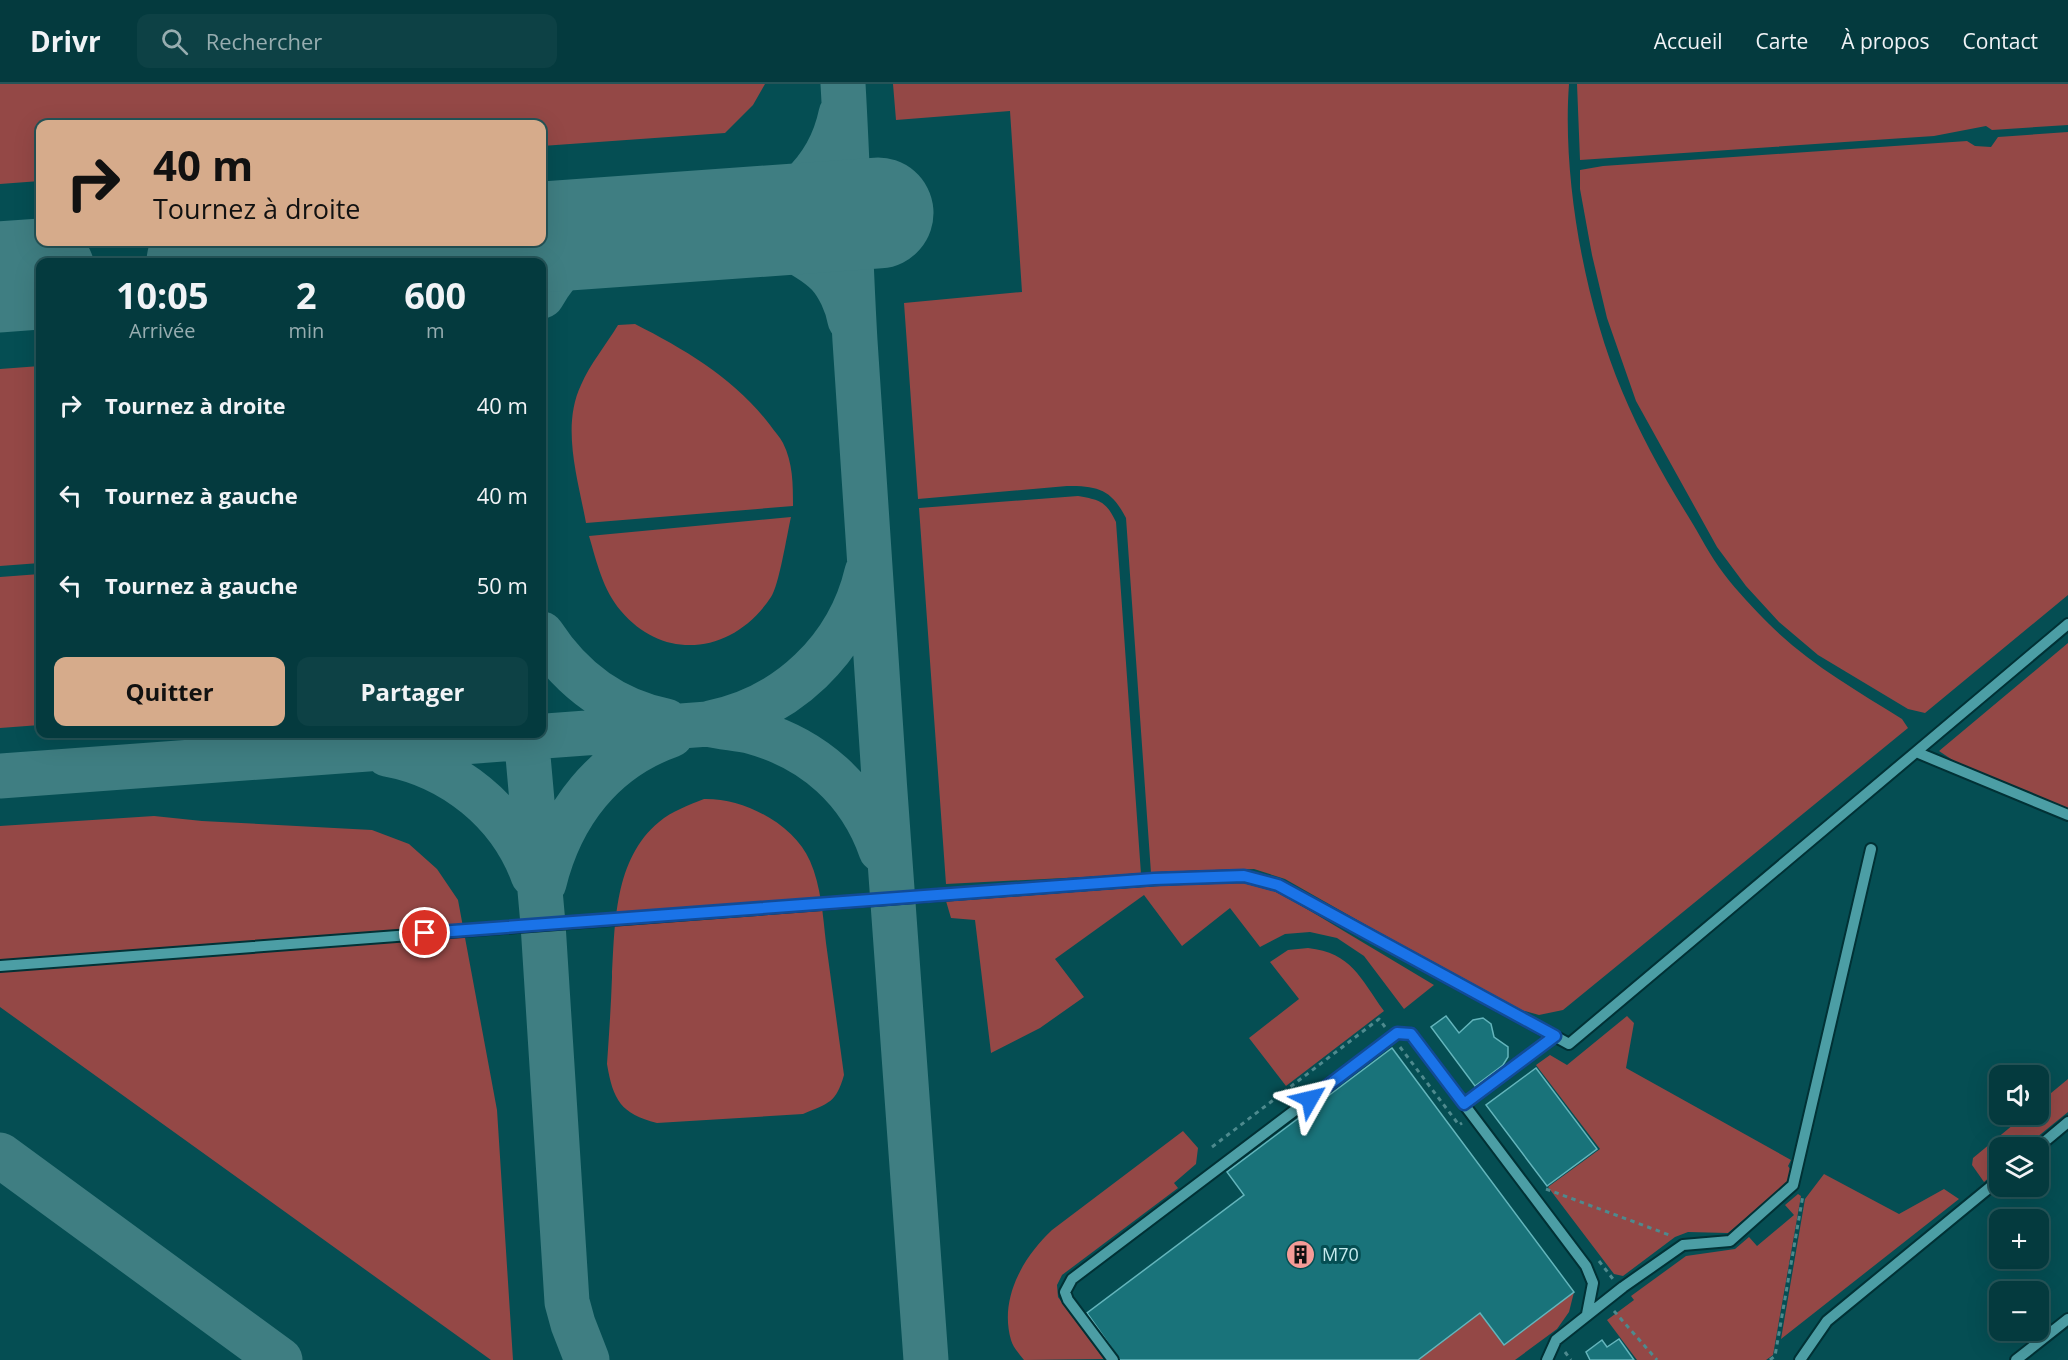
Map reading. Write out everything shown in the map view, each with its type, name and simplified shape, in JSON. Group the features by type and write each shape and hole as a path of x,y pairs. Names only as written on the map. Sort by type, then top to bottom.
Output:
{"lane":[{"path":"0,966 1154,879 1244,876 1278,885 1569,1044 2068,624"},
{"path":"1916,752 2068,815"},
{"path":"1547,1360 1556,1340 1620,1288 1683,1245 1730,1241 1793,1185 1871,849"},
{"path":"1113,1360 1068,1300 1065,1292 1072,1279 1397,1033 1411,1034 1586,1266 1593,1283 1587,1314"},
{"path":"1464,1104 1555,1036"},
{"path":"2049,1138 2068,1122"},
{"path":"1800,1360 1827,1321 1989,1188"},
{"path":"2016,1360 2068,1319"}],"path":[{"path":"1212,1147 1379,1019 1459,1125 1472,1115"},
{"path":"1551,1198 1545,1189 1675,1237 1683,1245"},
{"path":"1770,1360 1775,1356 1804,1193"},
{"path":"1593,1252 1620,1288"},
{"path":"1614,1311 1657,1360"},
{"path":"1565,1352 1571,1360"}],"shaded area":[{"path":"0,84 765,84 753,105 725,133 546,146 546,120 36,120 36,181 0,184"},
{"path":"893,84 1569,84 1569,160 1579,240 1587,280 1597,319 1622,391 1652,455 1714,560 1752,606 1800,651 1902,719 1908,728 1563,1010 1539,1015 1510,1007 1285,879 1254,869 1151,873 1126,518 1120,508 1109,495 1102,491 1078,486 918,499 904,303 1022,292 1010,111 896,120"},
{"path":"1577,84 2068,84 2068,125 1992,130 1986,126 1934,136 1580,160"},
{"path":"2068,132 2068,595 1925,713 1908,709 1818,655 1779,622 1746,586 1717,547 1636,401 1607,318 1592,255 1580,189 1580,170 1603,166 1967,141 1975,146 1991,147 1998,137"},
{"path":"635,324 691,355 741,393 756,409 780,438 789,458 793,506 586,523 573,453 572,418 575,401 589,370 618,325"},
{"path":"36,366 36,563 0,566 0,369"},
{"path":"1078,496 1102,503 1116,522 1141,874 946,884 919,508"},
{"path":"791,517 780,571 771,597 756,616 739,630 720,640 699,644 679,644 658,639 639,628 621,611 605,585 589,536"},
{"path":"36,574 36,725 0,728 0,577"},
{"path":"2068,643 2068,811 1978,777 1939,751"},
{"path":"704,799 735,803 751,808 780,825 802,848 814,871 821,901 844,1075 838,1091 830,1101 803,1114 657,1123 627,1110 612,1087 607,1064 614,936 616,914 625,873 644,837 659,822 675,811"},
{"path":"154,816 202,821 372,830 409,844 437,869 458,900 497,1110 513,1360 491,1360 0,1007 0,826"},
{"path":"1233,881 1260,886 1282,894 1434,985 1404,1009 1364,956 1337,938 1310,932 1285,934 1260,947 1230,908 1182,946 1144,895 1055,959 1084,997 1040,1028 991,1053 975,920 951,918 946,901"},
{"path":"1308,948 1335,955 1345,961 1354,969 1384,1011 1286,1086 1249,1038 1299,999 1270,962 1288,950"},
{"path":"1627,1016 1634,1023 1626,1068 1791,1160 1788,1166 1795,1176 1728,1233 1688,1232 1675,1237 1623,1276 1614,1274 1548,1187 1600,1149 1536,1065 1550,1055 1567,1065"},
{"path":"2068,1079 2068,1112 2037,1137 1998,1137 2013,1125 2049,1125 2049,1095"},
{"path":"1183,1131 1198,1148 1196,1164 1174,1183 1178,1188 1062,1275 1057,1285 1058,1297 1104,1359 1024,1360 1011,1340 1008,1309 1016,1280 1032,1253 1052,1230"},
{"path":"1989,1145 1989,1178 1984,1182 1972,1165 1973,1158"},
{"path":"1824,1174 1899,1214 1944,1189 1959,1199 1781,1339 1805,1199"},
{"path":"1798,1194 1801,1196 1773,1355 1766,1360 1637,1360 1607,1320 1634,1300 1631,1296 1686,1256 1735,1249 1749,1237 1757,1246 1794,1215 1785,1205"},
{"path":"1574,1292 1569,1312 1557,1329 1515,1360 1418,1360 1480,1313 1504,1345"}],"building":[{"path":"1446,1016 1459,1033 1473,1020 1483,1018 1491,1024 1494,1037 1508,1047 1508,1057 1503,1065 1475,1086 1431,1027"},
{"name":"M70","path":"1392,1048 1574,1292 1504,1345 1480,1313 1418,1360 1120,1360 1087,1313 1244,1195 1227,1172"},
{"path":"1536,1068 1597,1149 1547,1186 1486,1105"},
{"path":"1619,1339 1634,1360 1590,1360 1586,1352 1602,1340 1607,1347"}],"taxiway":[{"path":"843,84 855,341 926,1360"},
{"path":"724,223 765,210 784,200 800,187 826,154 841,114"},
{"path":"724,223 764,235 819,266 839,290 850,320"},
{"path":"546,289 557,273 575,255 597,241 622,231"},
{"path":"361,251 398,258"},
{"path":"710,723 764,704 789,689 811,671 830,650 846,626 867,572"},
{"path":"546,639 566,665 595,691 628,709 666,721"},
{"path":"546,736 708,724 775,739 796,749 832,775 861,809 881,850"},
{"path":"544,883 561,834 588,792 605,774 625,759 647,745 671,735"},
{"path":"0,776 517,738"},
{"path":"526,738 543,924 567,1302 587,1360"},
{"path":"387,754 434,769 476,795 510,831 533,875"},
{"path":"0,1155 280,1360"}],"runway":[{"path":"546,237 878,213"},
{"path":"259,258 431,246"},
{"path":"0,277 36,274"}],"place":[{"name":"M70","path":"1301,1254"}],"route":[{"path":"425,933 1154,879 1244,876 1278,885 1555,1036 1464,1104 1411,1034 1397,1033 1310,1099"}]}
